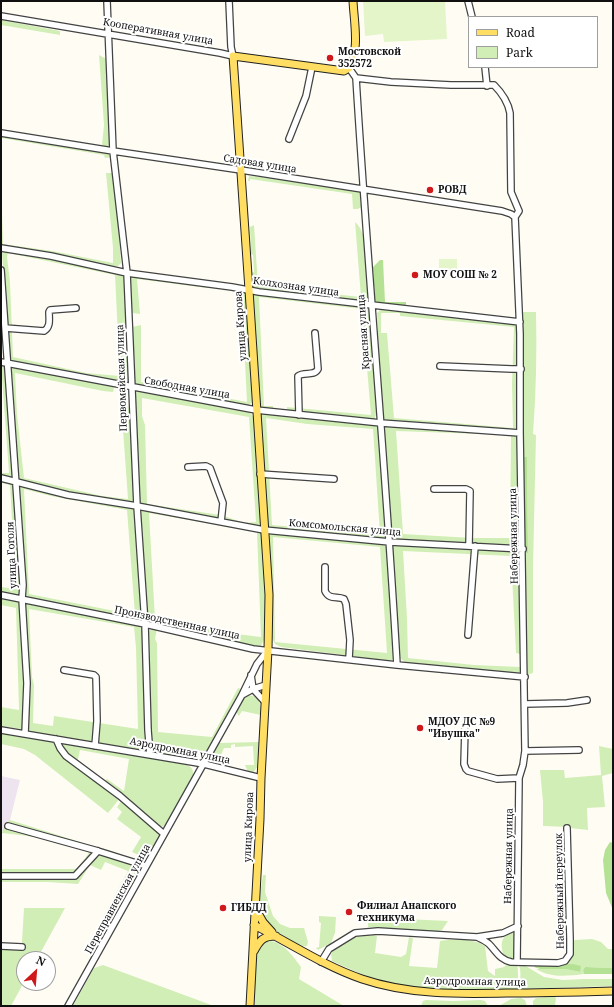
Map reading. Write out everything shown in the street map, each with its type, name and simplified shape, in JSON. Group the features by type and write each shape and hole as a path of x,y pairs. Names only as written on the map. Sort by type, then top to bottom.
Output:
{"main road":[{"path":"349,68 352,63 355,48 353,1"},
{"name":"Кооперативная улица","path":"232,56 344,71 349,68"},
{"name":"улица Кирова","path":"232,56 250,290 268,595 268,650 250,1006"},
{"name":"Аэродромная улица","path":"255,907 263,922 277,936"},
{"name":"Аэродромная улица","path":"254,925 277,936 321,962 363,980 401,989 429,993 467,994 613,991"},
{"path":"252,953 262,940 268,936 277,936"}],"street":[{"name":"Первомайская улица","path":"107,1 113,152 127,273 137,506 145,624 150,755"},
{"name":"улица Кирова","path":"229,1 232,56"},
{"path":"468,1 472,16"},
{"name":"Кооперативная улица","path":"1,16 232,56"},
{"path":"289,139 306,96 312,67"},
{"path":"349,68 356,78 391,82 487,86 485,68"},
{"name":"Красная улица","path":"356,78 390,542 397,665"},
{"name":"Набережная улица","path":"487,86 494,85 504,98 510,112 511,192 519,211 515,217 521,368 520,433 526,751 519,778 517,962"},
{"name":"Садовая улица","path":"1,133 113,152 241,170 502,211 515,217"},
{"name":"Колхозная улица","path":"1,248 51,256 127,273 259,292 520,322"},
{"name":"улица Гоголя","path":"1,270 24,585 22,599 27,683 25,734"},
{"path":"5,328 44,331 48,328 50,310 76,308"},
{"path":"299,415 298,376 303,373 316,372 318,369 315,333"},
{"name":"Свободная улица","path":"1,362 132,388 256,410 381,424 520,433"},
{"path":"440,366 512,369 521,368"},
{"path":"188,467 206,466 210,468 223,503 221,522"},
{"path":"260,474 334,479"},
{"name":"Комсомольская улица","path":"1,478 68,495 137,506 264,530 390,542 523,549"},
{"path":"434,489 466,489 470,491 469,546"},
{"path":"468,635 475,546"},
{"path":"325,567 325,591 329,597 344,599 346,604 350,640 349,659"},
{"name":"Производственная улица","path":"1,595 145,624 253,649 525,677"},
{"path":"204,764 242,695 257,664 268,650"},
{"path":"257,664 261,662 267,664"},
{"path":"64,670 94,674 96,677 97,721 95,746"},
{"path":"251,675 253,689 265,702"},
{"path":"242,695 253,689 266,685"},
{"path":"525,704 567,703 587,700"},
{"path":"465,728 464,764 468,772 497,779 519,778"},
{"name":"Аэродромная улица","path":"1,730 204,764 261,778"},
{"path":"56,739 66,756 120,796 164,834"},
{"path":"526,751 579,750"},
{"name":"Переправненская улица","path":"68,1006 204,764"},
{"path":"8,826 98,850 146,866"},
{"name":"Набережный переулок","path":"517,962 558,963 565,961 570,954 567,828"},
{"path":"1,876 75,876 98,850"},
{"path":"321,962 329,949 355,934 378,931 478,937 503,933 518,926"},
{"path":"478,937 488,944 496,954 505,960 517,962"},
{"path":"1,946 22,947"}],"shaded area":[{"path":"1,776 20,780 10,820 4,826 1,843"}],"green space":[{"path":"363,1 445,1 447,39 384,42 383,34 365,36"},
{"path":"1,20 60,31 60,35 1,25"},
{"path":"99,55 108,60 111,145 107,147 102,145 104,125"},
{"path":"1,135 108,152 112,157 105,158 104,155 1,138"},
{"path":"106,173 114,173 121,263 118,266 3,247 1,245 1,179 3,244 52,251 113,263"},
{"path":"249,176 273,178 359,191 361,207 358,209 353,209 352,194 250,179 250,181 248,181"},
{"path":"355,222 364,237 370,303 253,289 251,273 254,272 253,255 251,254 250,227 254,225 258,286 361,297"},
{"path":"4,251 87,265 122,273 124,278 127,338 118,337 115,275 8,253 7,257 10,282 13,357 86,373 120,376 119,353 124,354 128,357 129,377 127,382 124,383 11,362 9,359 2,253"},
{"path":"439,259 457,259 457,271 439,271"},
{"path":"380,260 383,260 385,302 406,302 406,307 377,304 375,302 373,267"},
{"path":"132,276 208,288 137,279 140,314 133,313 131,309 129,278"},
{"path":"243,293 246,293 252,402 250,404 246,406 138,386 135,383 133,379 132,327 141,325 141,382 247,402"},
{"path":"252,293 370,307 377,411 374,421 287,411 287,407 371,415 362,309 259,297 264,406 273,406 273,409 260,408"},
{"path":"380,310 410,311 518,325 518,427 514,430 388,422 384,419 382,414 377,313","holes":["381,313 400,313 400,316 514,327 512,384 513,428 394,418 387,333 381,333"]},
{"path":"522,312 536,312 536,373 533,434 536,435 533,566 533,673 526,675 525,553 528,552 527,458 523,457 524,375"},
{"path":"1,364 6,365 14,477 12,479 1,477 1,473 9,473"},
{"path":"17,367 114,387 113,392 103,391 15,373 17,414 24,478 102,496 128,499 121,402 131,409 134,500 130,503 102,500 19,482 11,369"},
{"path":"140,391 248,411 255,418 261,523 259,526 223,519 224,516 244,523 256,522 249,417 142,398 142,416 145,425 147,504 220,515 217,519 139,503 134,394"},
{"path":"264,413 376,424 379,427 385,537 381,539 270,529 266,524 260,415","holes":["266,418 307,424 373,429 380,534 272,525"]},
{"path":"391,426 512,434 517,436 519,440 521,541 516,546 402,540 392,537 384,430 386,427","holes":["396,431 511,435 510,538 473,538 403,534"]},
{"path":"523,457 527,457 528,553 525,553"},
{"path":"1,480 15,484 21,593 20,595 16,596 1,594 1,587 16,589 10,485 1,483"},
{"path":"22,485 134,508 141,620 28,598 25,596 20,488","holes":["24,489 51,496 127,510 135,615 29,594"]},
{"path":"144,509 262,532 266,616 265,637 261,646 252,646 148,622 141,510","holes":["149,513 257,532 261,637 155,619"]},
{"path":"271,534 320,537 381,542 387,547 394,657 391,661 281,647 275,644 272,638 268,538","holes":["273,537 380,547 387,653 275,642"]},
{"path":"397,544 468,549 502,548 515,551 520,554 522,671 519,673 514,673 412,664 402,660 398,654 393,545","holes":["403,551 511,556 516,653 520,654 521,667 474,665 408,658"]},
{"path":"1,598 18,601 20,604 25,687 23,727 21,729 1,726 1,707 19,710 16,608 1,605"},
{"path":"26,603 134,624 140,627 142,631 147,750 144,751 32,732 28,730 30,689 24,607","holes":["29,609 134,627 138,729 54,716 53,726 33,723 34,685 32,677"]},
{"path":"152,629 157,629 155,639 157,643 158,732 212,737 238,688 241,689 207,750 201,753 188,756 174,756 154,750 150,724 147,632"},
{"path":"244,696 253,696 260,702 261,715 242,711 239,716 235,711"},
{"path":"1,732 55,742 57,747 120,798 108,813 35,755 24,749 1,744"},
{"path":"259,742 257,767 254,772 248,772 245,765 254,765 253,746 235,747 235,744 231,745 231,748 224,748 217,764 212,762 213,755 219,743"},
{"path":"60,743 184,764 191,767 193,775 165,826 158,827 67,755","holes":["80,750 129,759 124,791 107,779 105,781 78,760"]},
{"path":"599,746 613,749 613,773 602,776 605,807 587,808 588,830 568,827 543,826 543,802 540,770 564,770 565,778 601,775"},
{"path":"122,800 160,834 145,858 132,852 141,837 117,819 122,812 117,807"},
{"path":"10,820 115,852 114,854 6,823"},
{"path":"4,826 63,843 46,839 2,833"},
{"path":"610,842 613,843 613,910 606,893 603,860 605,850"},
{"path":"70,845 93,853 74,874 1,874 1,869 76,869 89,852"},
{"path":"104,855 136,865 139,869 139,873 113,921 103,917 128,871 105,862 101,870 90,865 78,884 48,882 1,882 1,878 70,878 81,867 94,858"},
{"path":"263,875 266,875 265,892 273,916 280,924 290,928 304,928 308,942 307,946 294,943 272,928 265,921 260,905"},
{"path":"24,908 65,908 41,951 16,951 16,991 19,991 11,1006 1,1006 1,948 25,949 25,946 22,945"},
{"path":"319,916 336,917 335,933 331,943 318,950 316,948 319,947 321,923 319,922"},
{"path":"385,918 448,921 442,930 429,933 368,927 368,919"},
{"path":"515,932 515,962 504,957 502,941 506,935"},
{"path":"377,936 375,953 401,957 406,954 409,937 413,938 409,966 437,968 440,941 463,940 480,943 485,946 488,971 495,976 495,969 504,967 507,964 517,965 519,989 450,990 398,985 375,979 332,961 331,954 333,951 356,937"},
{"path":"592,939 601,942 608,949 613,949 613,968 585,967 583,970 584,974 565,976 547,974 536,969 565,969 580,972 573,964 563,965 571,955 572,942 575,940"},
{"path":"269,941 283,947 295,959 301,967 299,979 344,1006 255,1006 255,973 257,955 263,943"},
{"path":"573,964 581,966 580,972 565,969 540,969 534,967 536,965"},
{"path":"103,965 214,1006 73,1006 94,968"},
{"path":"519,965 524,965 544,977 563,980 613,979 613,986 521,989"},
{"path":"585,967 613,968 613,974 584,974 583,970"},
{"path":"554,996 556,998 555,1006 533,1006 533,1001 536,998"},
{"path":"521,998 525,1000 527,1006 499,1006 511,999"},
{"path":"481,1000 485,1001 488,1006 421,1006 423,1001"}],"place":[{"name":"Мостовской 352572","path":"330,58"},
{"name":"РОВД","path":"430,190"},
{"name":"МОУ СОШ № 2","path":"415,275"},
{"name":"МДОУ ДС №9 \"Ивушка\"","path":"420,728"},
{"name":"ГИБДД","path":"223,908"},
{"name":"Филиал Анапского техникума","path":"349,912"}]}
